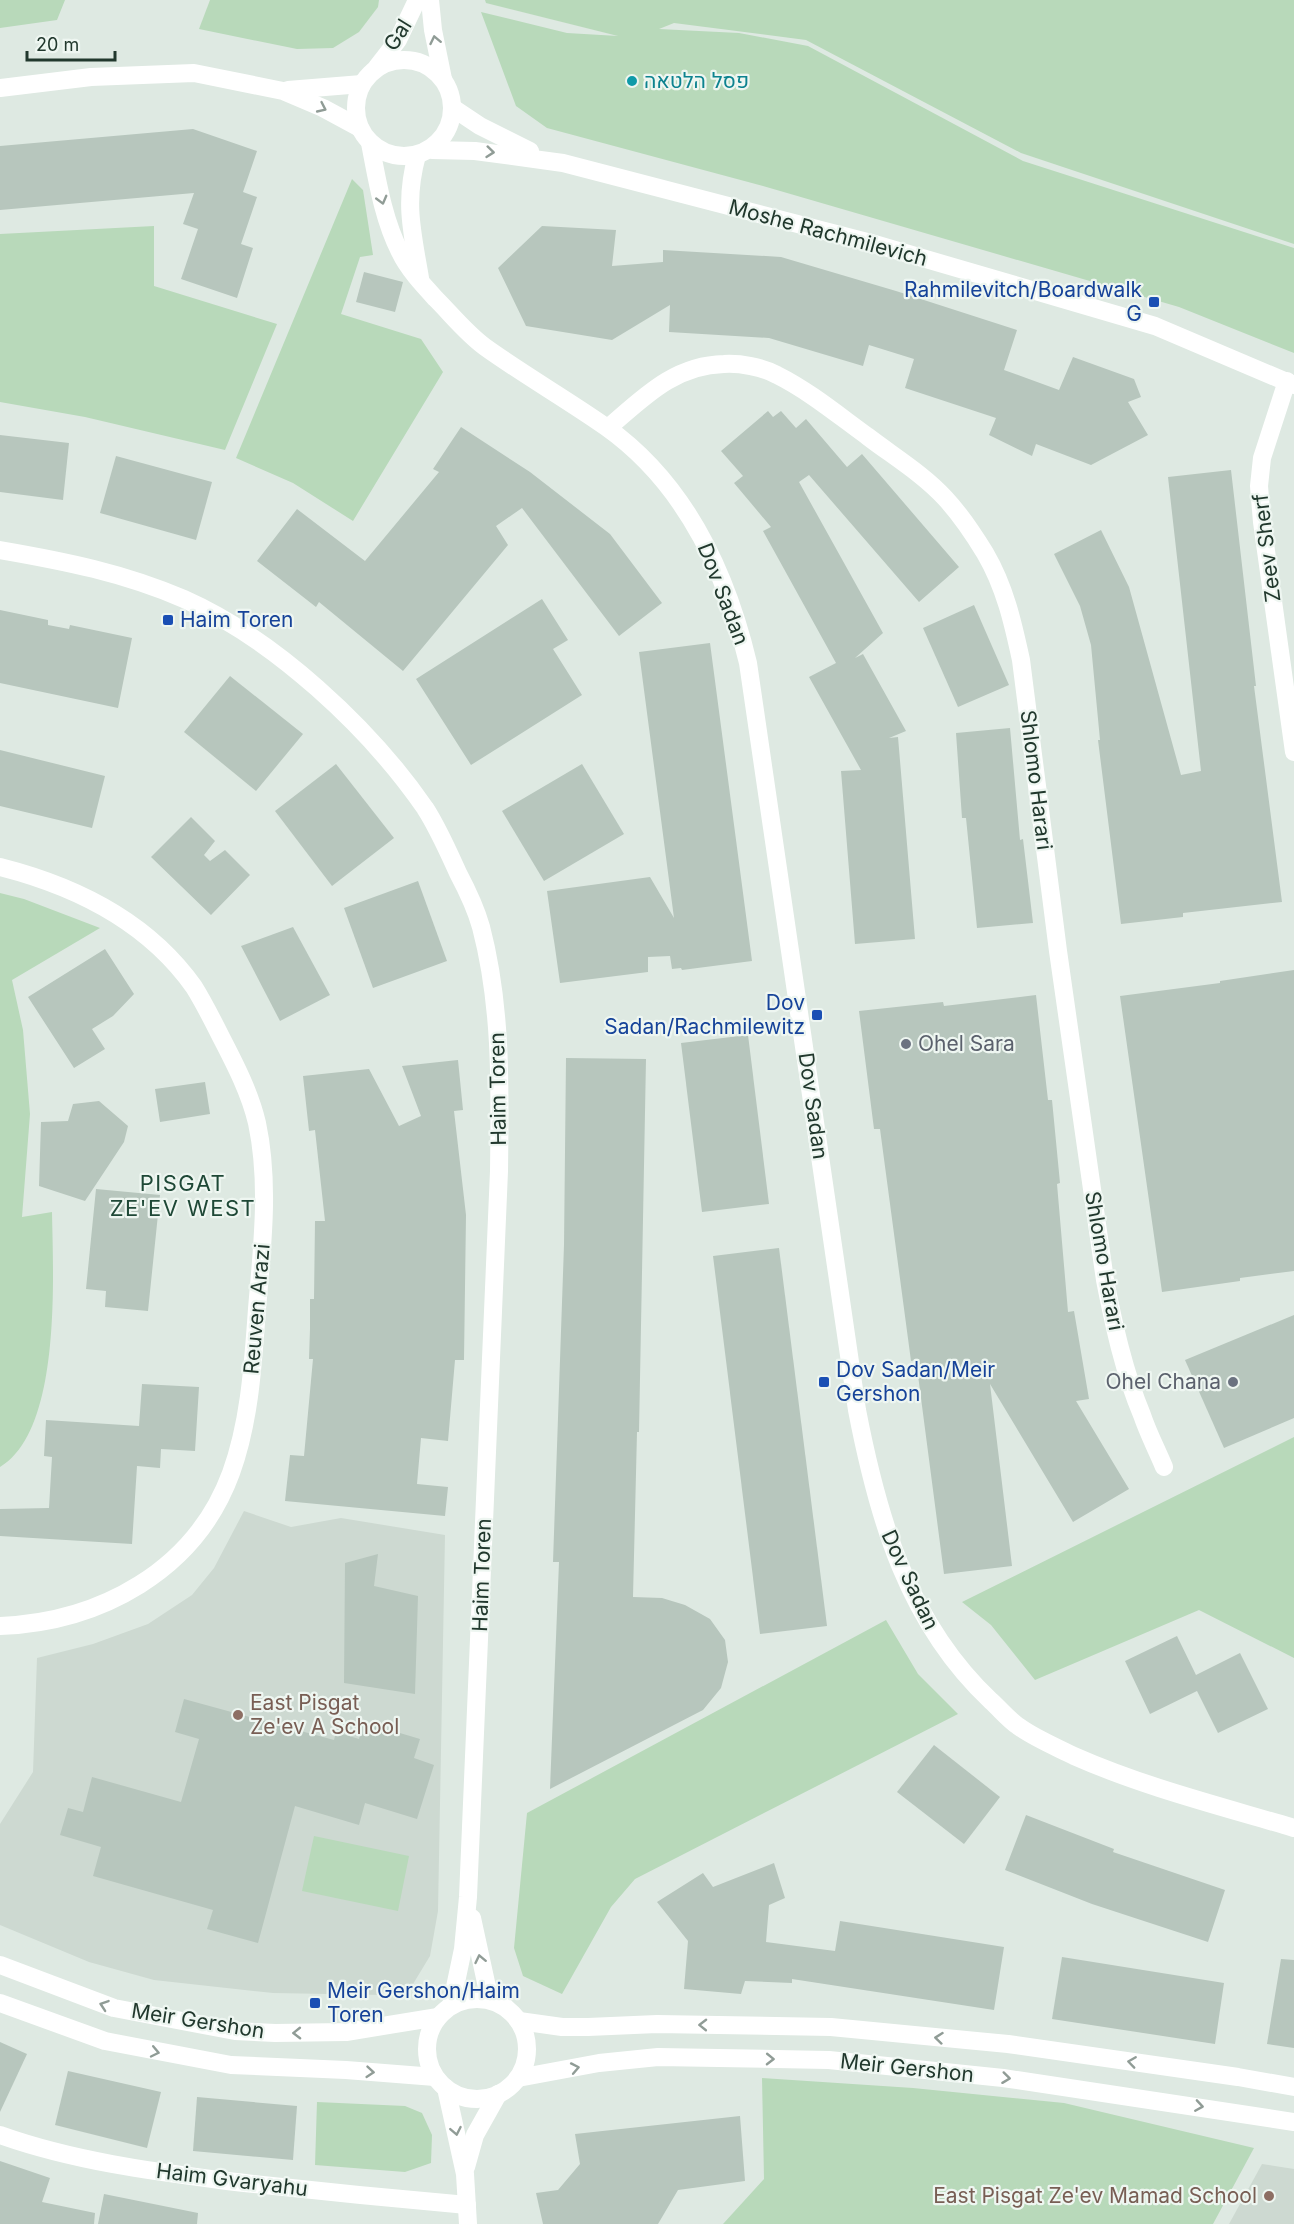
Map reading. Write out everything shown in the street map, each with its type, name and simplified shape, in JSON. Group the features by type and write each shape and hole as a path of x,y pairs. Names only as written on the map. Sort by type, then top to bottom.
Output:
{"street":[{"name":"Gal","path":"376,68 398,40 417,0"},
{"name":"Gal","path":"430,0 433,30 443,79"},
{"path":"421,283 409,199 411,175 424,153 446,133 453,108 451,95 443,79 432,68 416,61 400,60 376,68 362,84 356,99 356,114 360,128 370,143 391,155 404,157 424,153"},
{"path":"0,88 91,77 194,73 283,91 323,108 360,128"},
{"path":"283,91 362,84"},
{"name":"Moshe Rachmilevich","path":"453,108 517,146 562,163 871,243 1155,326 1290,383"},
{"name":"Dov Sadan","path":"370,143 381,200 400,253 421,283 483,346 608,428 646,462 676,495 702,537 724,584 738,623 750,674 857,1410 876,1500 894,1552 936,1637 960,1669 1018,1726 1061,1750 1105,1770 1152,1786 1294,1828"},
{"name":"Moshe Rachmilevich","path":"424,153 476,151 562,163"},
{"name":"Shlomo Harari","path":"608,428 671,377 697,368 724,364 751,367 776,374 817,400 913,470 945,498 985,554 1000,584 1012,618 1021,660 1058,951 1105,1280 1127,1374 1141,1415 1164,1467"},
{"name":"Zeev Sherf","path":"1290,383 1262,458 1259,486 1294,752"},
{"name":"Haim Toren","path":"0,550 70,562 151,585 186,600 269,650 345,714 403,778 426,810 443,841 480,924 490,967 497,1021 500,1171 468,1897 463,1949 445,2012"},
{"name":"Reuven Arazi","path":"0,867 24,873 104,906 137,929 167,956 194,987 240,1073 257,1123 264,1219 249,1395 241,1440 218,1503 197,1535 167,1564 140,1585 104,1605 70,1616 34,1624 0,1626"},
{"name":"Haim Toren","path":"468,1897 487,1987 513,2015"},
{"name":"Meir Gershon","path":"0,1965 114,2008 235,2031 346,2032 445,2012"},
{"path":"440,2083 458,2095 471,2098 485,2098 509,2088 525,2065 527,2050 525,2035 513,2015 494,2002 479,1999 465,2000 445,2012 430,2031 427,2047 428,2062 440,2083 465,2174 468,2224"},
{"name":"Meir Gershon","path":"0,2002 105,2042 200,2060 231,2065 346,2070 440,2083"},
{"name":"Meir Gershon","path":"513,2015 562,2027 588,2028 657,2024 831,2027 1008,2044 1294,2086"},
{"name":"Meir Gershon","path":"518,2078 599,2063 658,2057 829,2060 1003,2078 1294,2122"},
{"path":"465,2174 469,2150 475,2135 498,2094"},
{"name":"Haim Gvaryahu","path":"0,2135 92,2161 182,2175 326,2192 467,2205"}],"shaded area":[{"name":"East Pisgat Ze'ev A School","path":"244,1511 291,1527 341,1518 445,1535 438,1911 430,1956 413,1984 384,1995 273,1993 154,1980 89,1962 0,1925 0,1824 33,1772 37,1658 93,1644 148,1624 192,1595 214,1568"},
{"name":"East Pisgat Ze'ev Mamad School","path":"1262,2164 1294,2169 1294,2224 1229,2224"}],"green space":[{"path":"0,0 65,0 57,20 0,28"},
{"path":"210,0 379,0 378,7 359,32 333,48 297,49 199,29"},
{"path":"485,0 1294,0 1294,244 1021,153 806,40 674,23 659,29 739,33 808,46 1023,161 1294,248 1294,353 1179,307 763,186 547,128 516,106 481,12 567,33 618,36 486,3"},
{"path":"352,179 363,190 373,255 360,257 341,314 421,339 443,372 353,521 293,483 236,458"},
{"path":"154,226 154,286 277,324 225,450 85,417 0,402 0,234"},
{"path":"0,893 24,899 100,928 12,980 23,1030 30,1114 22,1217 52,1212 53,1274 50,1350 44,1387 34,1421 20,1448 0,1467"},
{"path":"1294,1437 1294,1658 1199,1610 1035,1680 991,1625 962,1602"},
{"path":"886,1620 918,1674 958,1714 635,1879 611,1907 562,1994 523,1976 514,1948 527,1813"},
{"path":"314,1836 409,1856 398,1911 302,1891"},
{"path":"762,2078 913,2088 1064,2103 1254,2148 1213,2224 723,2224 764,2179"},
{"path":"317,2102 405,2106 422,2113 432,2135 431,2163 405,2172 315,2165"}],"building":[{"path":"193,129 257,151 243,192 257,197 241,244 253,248 237,298 181,279 198,229 183,224 194,193 0,210 0,146"},
{"path":"542,226 616,230 612,266 663,262 663,250 781,257 1017,330 1004,370 1059,390 1073,357 1134,379 1141,397 1128,402 1148,435 1091,465 1036,444 1032,456 989,435 996,418 905,388 914,359 869,345 863,366 769,338 669,332 670,305 612,340 526,326 498,268"},
{"path":"364,272 403,282 395,312 356,302"},
{"path":"768,411 773,417 781,411 796,428 806,419 847,467 862,454 959,567 919,602 809,475 799,482 883,633 855,658 863,654 906,731 889,738 898,737 915,939 855,944 841,771 861,770 809,677 836,663 763,531 771,527 734,483 743,476 721,451"},
{"path":"461,427 530,472 610,534 662,603 619,636 522,508 496,526 508,545 403,671 319,602 316,607 257,561 297,509 365,561 439,472 433,469"},
{"path":"0,435 69,443 63,500 0,492"},
{"path":"116,456 212,482 196,540 100,513"},
{"path":"1231,470 1256,686 1254,686 1282,902 1183,913 1183,917 1121,924 1098,740 1100,740 1091,645 1080,606 1054,554 1101,530 1129,587 1181,775 1201,771 1168,477"},
{"path":"542,599 568,640 553,649 582,695 471,765 416,679"},
{"path":"974,605 1009,685 958,707 923,628"},
{"path":"0,610 48,620 48,625 69,629 70,625 132,638 118,708 0,683"},
{"path":"710,643 752,961 682,970 681,968 672,969 670,956 648,957 648,972 560,983 547,891 650,877 674,918 639,652"},
{"path":"230,676 303,734 256,791 184,732"},
{"path":"1010,728 1020,840 1023,839 1033,923 977,928 966,818 962,818 956,733"},
{"path":"0,750 105,776 92,828 0,806"},
{"path":"336,764 394,838 332,886 275,811"},
{"path":"582,764 624,834 544,881 502,811"},
{"path":"191,817 215,841 204,855 210,861 225,850 250,875 211,915 151,857"},
{"path":"418,881 447,961 373,988 344,908"},
{"path":"293,927 330,995 280,1021 241,946"},
{"path":"105,949 134,994 113,1016 92,1029 105,1049 74,1068 28,997"},
{"path":"1294,970 1294,1271 1162,1292 1120,996 1220,983 1220,981"},
{"path":"1036,995 1048,1100 1052,1100 1068,1312 1074,1311 1089,1399 1076,1401 1129,1489 1073,1522 990,1384 1012,1566 944,1574 916,1360 911,1361 880,1129 874,1129 859,1011 943,1002 944,1006"},
{"path":"748,1035 769,1204 702,1212 681,1043"},
{"path":"566,1058 646,1059 639,1432 637,1432 633,1597 662,1598 685,1605 710,1619 725,1640 728,1662 721,1688 703,1710 550,1789 559,1562 553,1562 564,1245"},
{"path":"458,1060 463,1110 454,1111 466,1215 464,1360 455,1360 448,1441 421,1438 417,1484 448,1487 445,1516 285,1501 290,1455 304,1456 313,1359 309,1359 310,1299 314,1299 315,1221 325,1221 315,1130 309,1131 303,1076 369,1069 399,1126 421,1116 402,1066"},
{"path":"205,1082 210,1114 160,1122 155,1089"},
{"path":"99,1101 128,1126 124,1142 85,1201 39,1186 41,1122 68,1121 73,1104"},
{"path":"96,1189 160,1195 148,1311 105,1307 106,1291 86,1289"},
{"path":"779,1248 827,1626 760,1634 713,1256"},
{"name":"Ohel Chana","path":"1294,1315 1294,1418 1224,1448 1185,1360"},
{"path":"142,1384 199,1387 195,1451 161,1449 160,1468 137,1466 132,1544 0,1536 0,1509 49,1508 52,1457 44,1456 46,1420 139,1426"},
{"path":"378,1554 374,1586 418,1596 415,1694 344,1683 345,1563"},
{"path":"1177,1636 1196,1675 1240,1653 1268,1709 1218,1733 1197,1691 1150,1714 1125,1661"},
{"path":"184,1699 334,1740 336,1732 359,1739 363,1722 420,1739 414,1758 434,1765 417,1819 365,1803 359,1825 295,1806 258,1943 207,1929 213,1910 93,1876 101,1847 60,1835 68,1808 83,1812 92,1777 181,1802 199,1739 175,1732"},
{"path":"934,1745 1000,1797 964,1844 897,1792"},
{"path":"1026,1815 1114,1849 1113,1852 1225,1890 1208,1942 1092,1904 1005,1870"},
{"path":"774,1863 785,1898 769,1905 766,1942 835,1951 840,1921 1004,1947 994,2010 792,1979 792,1983 745,1981 741,1994 684,1989 688,1941 657,1902 703,1873 713,1887"},
{"path":"1062,1957 1224,1983 1215,2044 1052,2019"},
{"path":"1281,1959 1294,1960 1294,2048 1267,2044"},
{"path":"0,2042 27,2054 0,2112"},
{"path":"68,2071 161,2092 147,2148 55,2125"},
{"path":"197,2097 297,2106 293,2160 193,2151"},
{"path":"740,2116 745,2181 678,2190 658,2224 543,2224 536,2193 558,2190 580,2164 575,2134"},
{"path":"0,2161 50,2178 42,2202 95,2213 94,2224 0,2224"},
{"path":"104,2194 198,2213 197,2224 98,2224"}],"place":[{"name":"פסל הלטאה","path":"632,81"},
{"name":"Rahmilevitch/Boardwalk G","path":"1154,302"},
{"name":"Haim Toren","path":"168,620"},
{"name":"Dov Sadan/Rachmilewitz","path":"817,1015"},
{"name":"Ohel Sara","path":"906,1044"},
{"name":"Dov Sadan/Meir Gershon","path":"824,1382"},
{"name":"Ohel Chana","path":"1233,1382"},
{"name":"East Pisgat Ze'ev A School","path":"238,1715"},
{"name":"Meir Gershon/Haim Toren","path":"315,2003"},
{"name":"East Pisgat Ze'ev Mamad School","path":"1269,2196"}],"district":[{"name":"PISGAT ZE'EV WEST","path":"183,1196"}]}
